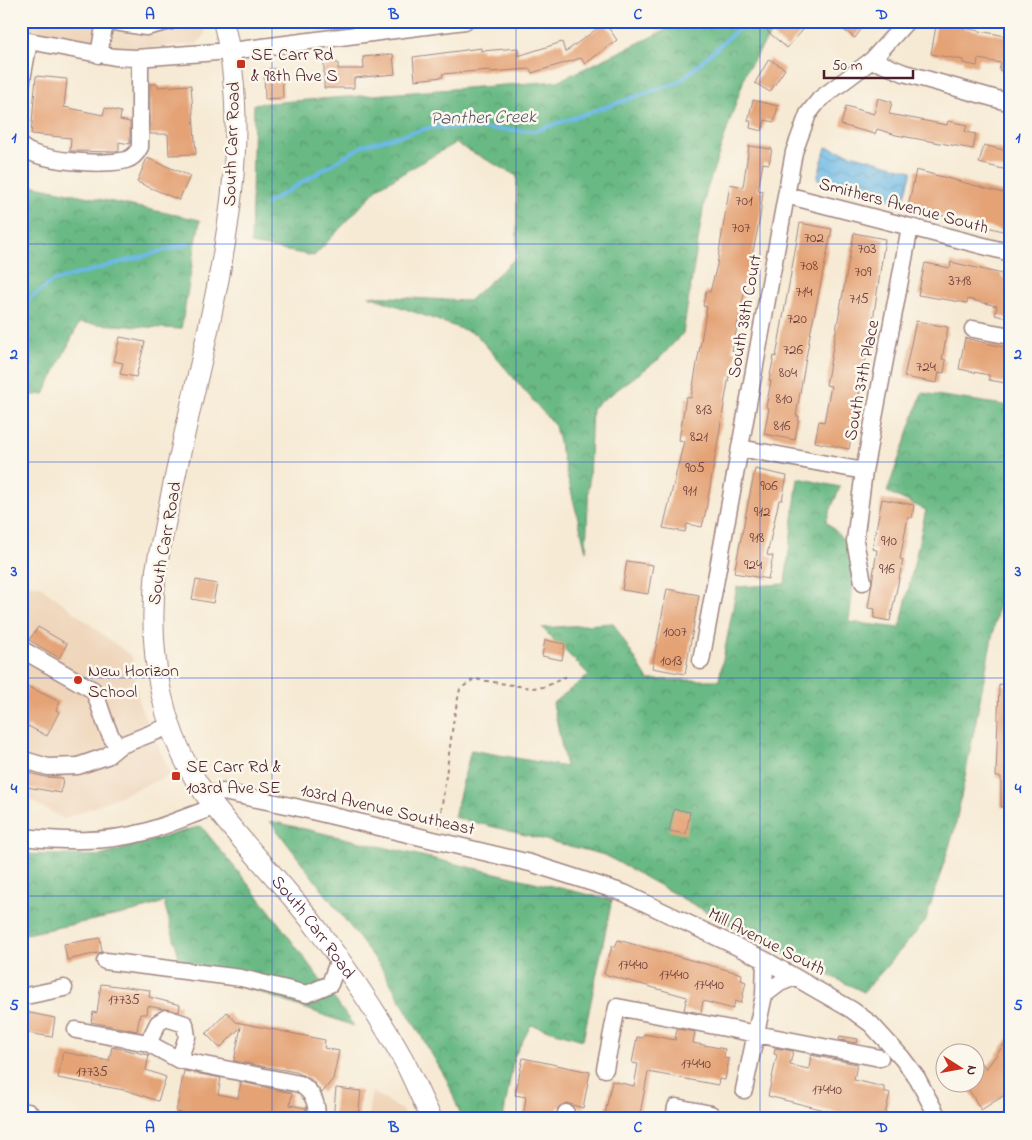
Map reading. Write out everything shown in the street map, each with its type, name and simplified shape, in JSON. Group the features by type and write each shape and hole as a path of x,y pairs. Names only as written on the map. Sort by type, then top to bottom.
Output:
{"main road":[{"name":"South Carr Road","path":"223,21 231,51 235,120 226,239 156,570 152,609 154,652 162,697 175,742 210,801 296,900 370,1003 403,1059 432,1119"}],"street":[{"path":"99,54 107,21 146,27 171,21"},
{"name":"South 38th Court","path":"701,661 794,152 808,114 820,99 841,81 872,60 907,21"},
{"path":"21,85 29,41 99,54 140,58 231,51 456,22"},
{"path":"21,146 37,154 56,159 89,162 129,159 136,154 140,147 140,58"},
{"path":"872,60 904,73 1011,103"},
{"name":"Smithers Avenue South","path":"786,195 1011,254"},
{"name":"South 37th Place","path":"863,582 855,542 864,471 910,227"},
{"path":"973,329 1011,336"},
{"path":"740,448 864,471"},
{"path":"21,649 93,690 99,700 112,738 119,746"},
{"path":"21,759 48,767 78,766 107,756 119,746 170,726"},
{"name":"103rd Avenue Southeast","path":"21,836 60,841 108,839 144,832 210,801 223,792 530,863"},
{"name":"Mill Avenue South","path":"530,863 624,893 766,960 852,1010 871,1024 917,1078 939,1119"},
{"path":"105,961 241,978 307,994 330,984 339,959"},
{"path":"744,1090 764,995 766,960"},
{"path":"764,995 780,983 796,977"},
{"path":"21,997 64,988"},
{"path":"606,1069 618,1007 880,1058"},
{"path":"148,1043 158,1023 166,1018 186,1024 187,1037 179,1060"},
{"path":"76,1030 148,1043 179,1060 300,1084 315,1098 317,1105 316,1119"},
{"path":"674,1119 676,1107 711,1114 710,1119"},
{"path":"21,1113 28,1112 37,1119"}],"path":[{"path":"436,842 455,710 460,689 474,679 517,687 545,687 569,675"}],"shaded area":[{"path":"21,21 204,21 205,34 197,44 132,49 110,48 21,31"},
{"path":"658,21 685,21 655,35"},
{"name":"New Horizon School","path":"21,585 39,585 132,657 139,703 171,775 64,819 21,795"},
{"path":"372,1092 402,1110 405,1119 367,1119"}],"green space":[{"path":"685,21 779,21 747,70 706,192 683,333 659,359 592,408 586,551 555,426 476,334 369,296 469,301 517,257 517,176 455,143 379,187 314,256 251,244 254,104 558,81"},
{"path":"21,183 200,220 181,329 79,323 44,394 21,396"},
{"path":"922,393 1011,406 1011,540 955,828 925,922 864,992 771,948 605,855 454,817 471,750 566,767 553,703 589,675 542,628 613,623 648,680 719,680 737,587 785,584 798,478 840,487 826,521 856,553 849,622 900,628 926,510 887,492"},
{"path":"270,821 612,900 583,1040 531,1025 514,1057 503,1119 462,1119 448,1082 381,967"},
{"path":"201,826 269,910 354,1026 181,964 164,902 133,912 21,935 21,854 100,856"}],"water":[{"path":"826,147 912,171 903,203 817,179"}],"building":[{"path":"775,21 793,21 803,30 787,48 767,31"},
{"path":"831,21 859,21 864,25 855,38"},
{"path":"937,21 960,21 959,27 1011,37 1011,73 999,70 1001,63 978,59 977,66 963,63 963,60 931,54"},
{"path":"605,23 617,40 585,64 581,58 532,73 530,69 490,72 490,70 442,74 443,77 415,80 413,57 481,48 481,51 518,48 518,56 562,42 565,52"},
{"path":"393,54 395,74 354,78 354,88 324,88 324,62 338,63 338,69 364,69 363,57"},
{"path":"769,59 785,69 770,92 755,83"},
{"path":"264,69 282,69 283,98 265,99"},
{"path":"36,76 67,79 64,107 103,115 105,108 121,112 120,120 130,122 130,144 119,142 119,151 115,152 70,151 71,138 31,134"},
{"path":"150,84 158,84 158,87 191,85 196,154 169,155 168,134 150,134"},
{"path":"878,98 892,102 889,114 947,125 948,121 967,125 965,132 976,134 973,149 896,135 877,129 875,134 841,125 846,106 874,114"},
{"path":"753,100 778,106 774,122 765,120 762,131 750,128 751,121 748,121"},
{"path":"984,145 1011,152 1011,171 979,163"},
{"path":"749,146 772,149 769,164 763,163 758,190 763,191 760,218 732,351 737,351 732,376 729,376 706,510 702,527 687,524 685,532 663,528 684,441 679,440 686,397 691,398 707,307 703,306 706,291 710,292 717,265 730,184 743,187"},
{"path":"147,158 190,176 179,200 137,182"},
{"path":"916,170 1011,195 1011,233 908,207"},
{"path":"800,223 832,229 810,335 796,416 799,416 795,440 764,434 769,408 766,407 771,381 769,380 774,356 776,357"},
{"path":"854,233 885,239 873,320 849,449 815,442 819,421 824,422 831,386 826,385"},
{"path":"951,262 1002,274 1001,277 1011,279 1011,319 995,315 997,306 968,299 967,303 918,295 925,263 950,268"},
{"path":"916,321 948,327 942,359 946,360 944,373 939,372 937,383 904,377"},
{"path":"120,337 145,342 136,377 120,374 123,363 114,361"},
{"path":"965,338 1011,349 1011,384 989,380 989,375 959,369"},
{"path":"755,469 787,476 782,500 779,500 767,555 773,556 768,579 734,573"},
{"path":"882,499 914,505 912,518 908,517 900,559 903,560 890,621 874,618 875,609 868,608 877,550 872,549"},
{"path":"627,561 653,565 648,594 622,590"},
{"path":"196,580 217,584 213,603 192,599"},
{"path":"667,589 699,595 685,674 652,668"},
{"path":"38,627 67,644 59,658 29,640"},
{"path":"545,640 565,644 562,660 542,656"},
{"path":"999,684 1011,686 1011,807 1001,807 1001,777 996,777"},
{"path":"27,686 60,702 56,710 59,712 47,736 28,726 21,740 21,697"},
{"path":"21,771 45,777 63,778 61,793 21,786"},
{"path":"674,809 690,812 686,834 669,831"},
{"path":"100,938 102,952 67,960 64,944"},
{"path":"618,940 742,974 741,980 746,982 741,1003 735,1001 733,1009 703,1001 701,1013 684,1010 687,997 604,974 612,946 615,947"},
{"path":"101,984 150,990 149,997 180,1005 179,1012 148,1006 147,1014 140,1014 137,1031 91,1022 93,1012 97,1013"},
{"path":"25,1012 55,1018 52,1037 22,1032"},
{"path":"227,1012 236,1022 325,1040 324,1048 339,1051 333,1079 322,1093 311,1079 296,1072 234,1061 241,1027 220,1048 206,1034"},
{"path":"677,1029 695,1032 693,1043 725,1049 724,1058 729,1059 725,1080 719,1079 718,1085 648,1072 639,1119 604,1119 612,1081 634,1086 638,1064 632,1063 637,1037 643,1038 644,1034 675,1040"},
{"path":"1011,1035 1011,1091 981,1110 970,1092 984,1092 984,1066 986,1069"},
{"path":"840,1036 858,1039 857,1043 839,1040"},
{"path":"112,1047 149,1055 146,1070 166,1077 158,1101 129,1091 58,1078 63,1052 109,1061"},
{"path":"775,1048 793,1051 790,1065 809,1069 811,1055 857,1064 854,1080 884,1087 884,1091 890,1093 884,1119 861,1119 768,1096 777,1055 774,1054"},
{"path":"523,1058 590,1072 583,1108 566,1103 558,1108 556,1119 523,1119 526,1097 515,1095"},
{"path":"184,1071 221,1078 218,1094 238,1098 241,1082 292,1093 290,1105 306,1108 305,1119 210,1119 176,1112"},
{"path":"336,1088 361,1091 358,1119 333,1119"}],"waterway":[{"name":"Panther Creek","path":"266,204 364,145 433,127 535,131 679,82 747,21"},
{"name":"Panther Creek","path":"21,305 53,281 188,244"}],"place":[{"name":"SE Carr Rd & 98th Ave S","path":"241,64"},
{"name":"New Horizon School","path":"78,680"},
{"name":"SE Carr Rd & 103rd Ave SE","path":"176,776"}]}
